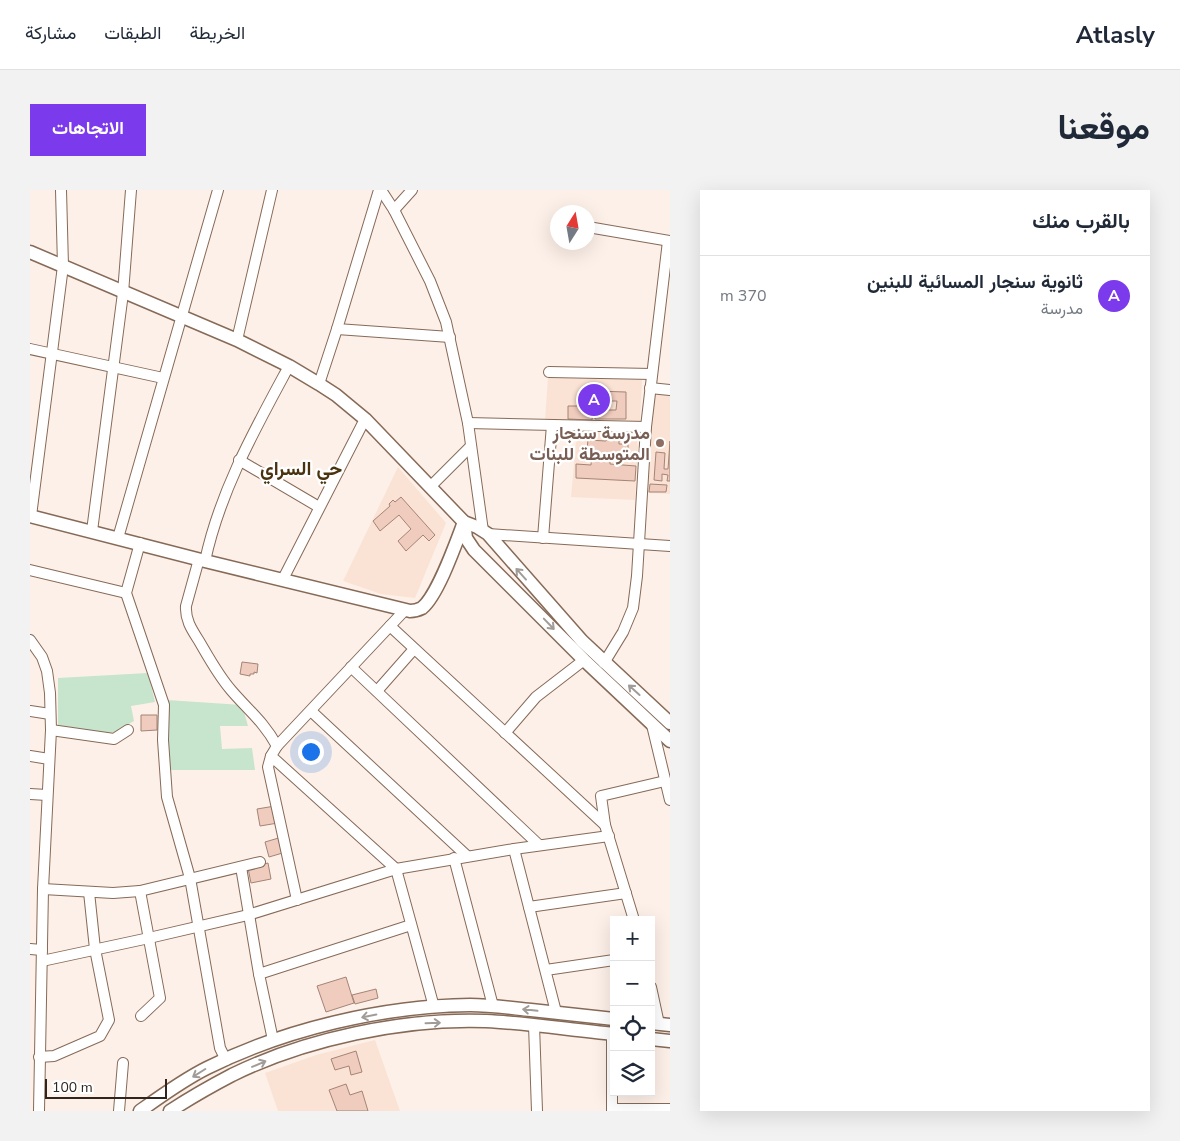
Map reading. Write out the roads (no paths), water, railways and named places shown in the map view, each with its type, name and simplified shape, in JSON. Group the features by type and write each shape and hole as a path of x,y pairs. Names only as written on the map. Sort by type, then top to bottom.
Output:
{"street":[{"path":"61,190 63,266 30,516 404,610 418,610 428,602 440,579 464,522"},
{"path":"92,531 123,293 131,190"},
{"path":"118,538 218,190"},
{"path":"236,340 272,190"},
{"path":"380,190 394,210 436,294 450,337 468,423 486,532"},
{"path":"319,384 380,190"},
{"path":"394,210 412,190"},
{"path":"595,228 669,241 646,427 633,608 623,632 604,663"},
{"path":"30,252 236,340 289,366 344,401 366,419 464,522 486,532 582,641 604,663 668,718"},
{"path":"337,329 450,337"},
{"path":"30,349 163,378"},
{"path":"277,746 260,720 219,674 186,618 186,606 211,531 239,460 289,366"},
{"path":"549,372 652,374"},
{"path":"650,388 670,390"},
{"path":"283,579 366,419"},
{"path":"468,423 646,427"},
{"path":"543,538 552,425"},
{"path":"430,486 471,446"},
{"path":"239,460 319,508"},
{"path":"464,522 466,538 470,545 584,660 670,742"},
{"path":"470,545 472,533 477,530 543,538 670,546"},
{"path":"140,543 126,593 164,705 163,740 167,797 190,878 220,1048 233,1075"},
{"path":"30,570 126,593"},
{"path":"297,900 268,767 271,756 277,746 404,610"},
{"path":"390,626 605,825"},
{"path":"30,640 42,657 47,671 50,692 51,730 43,889 39,1111"},
{"path":"377,691 414,649"},
{"path":"505,733 536,697 584,660"},
{"path":"351,667 540,846"},
{"path":"30,711 50,714"},
{"path":"310,711 467,856"},
{"path":"652,725 670,800"},
{"path":"51,730 114,739 128,730"},
{"path":"30,756 49,758"},
{"path":"271,756 396,869 434,1007"},
{"path":"633,916 605,825 601,796 664,781"},
{"path":"30,794 47,795"},
{"path":"30,949 42,956 95,949 248,915 396,869 454,858 609,836"},
{"path":"514,849 556,1012"},
{"path":"454,858 493,1006"},
{"path":"43,889 89,892 140,891 260,862"},
{"path":"241,867 248,915 273,1040"},
{"path":"140,891 160,998 141,1016"},
{"path":"39,1056 54,1056 100,1036 109,1020 95,949 89,892"},
{"path":"529,908 626,893"},
{"path":"259,974 411,925"},
{"path":"546,970 610,961"},
{"path":"655,1003 660,1024"},
{"path":"140,1111 206,1068 273,1040 367,1016 399,1010 472,1005 610,1019"},
{"path":"170,1111 233,1075 278,1056 372,1030 418,1024 475,1021 610,1034"},
{"path":"534,1026 537,1111"},
{"path":"655,1039 670,1041"},
{"path":"613,1051 612,1110 670,1109"},
{"path":"118,1111 123,1064"}],"place":[{"name":"ثانوية سنجار المسائية للبنين","path":"594,400"},
{"name":"مدرسة سنجار المتوسطة للبنات","path":"660,443"}],"district":[{"name":"حي السراي","path":"301,469"}]}
